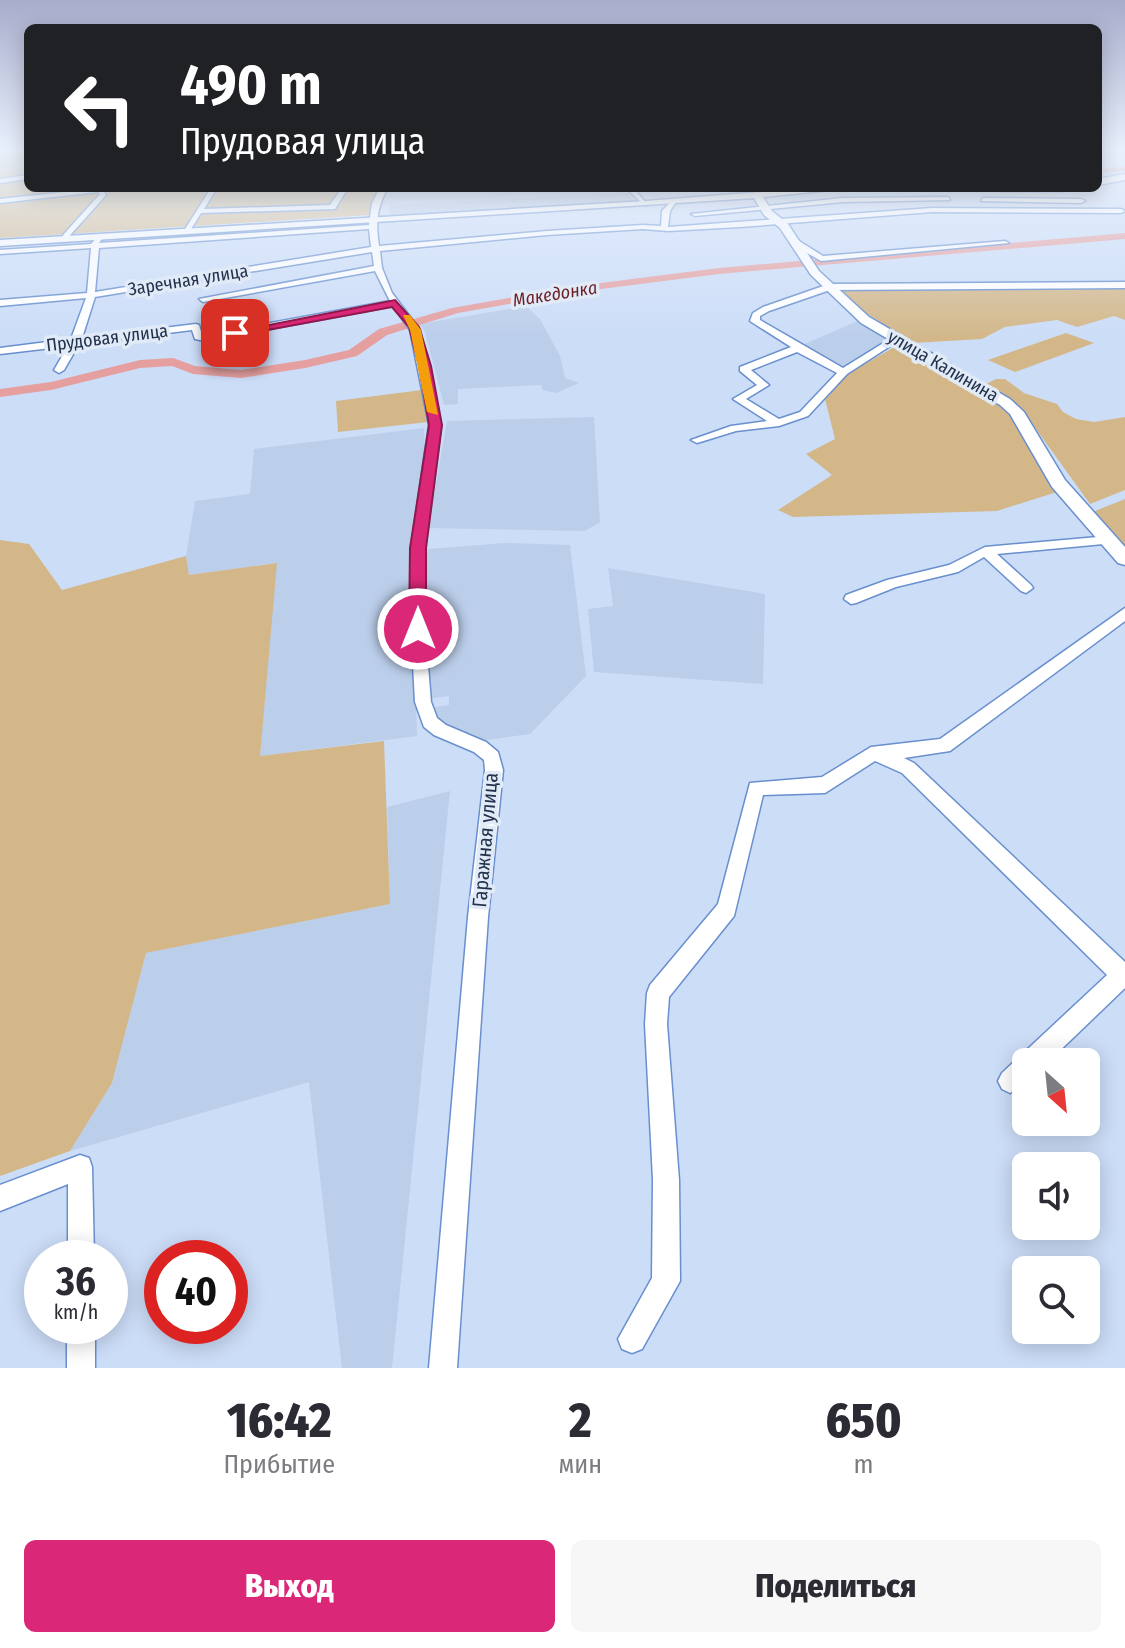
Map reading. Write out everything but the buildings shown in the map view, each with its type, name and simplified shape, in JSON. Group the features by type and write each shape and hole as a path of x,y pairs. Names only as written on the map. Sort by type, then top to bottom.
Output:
{"main road":[{"path":"0,243 97,240 539,212"},
{"name":"улица Калинина","path":"769,212 781,222 808,263 829,287 865,320 1005,402 1016,412 1058,483 1125,559"}],"street":[{"path":"64,240 69,230 89,212"},
{"path":"185,232 198,212"},
{"path":"0,252 97,240 372,224 376,212"},
{"path":"664,229 666,212"},
{"path":"695,214 720,212"},
{"name":"Заречная улица","path":"0,303 92,295 375,249 633,227 664,229 897,212"},
{"name":"Гаражная улица","path":"372,224 378,268 395,303 413,325 425,366 435,425 418,548 418,629 423,704 430,722 440,730 480,747 492,757 494,770 478,917 443,1368"},
{"path":"59,370 83,331 92,295 97,240"},
{"path":"796,243 821,259 1005,243"},
{"path":"203,299 378,268"},
{"path":"225,274 226,294"},
{"path":"843,372 755,321 756,315 829,287 1125,285"},
{"name":"Прудовая улица","path":"0,351 196,327 198,337 205,338 395,303"},
{"path":"697,440 735,428 779,423 810,410 843,372 896,339"},
{"path":"779,423 738,399 764,385 744,369 798,348"},
{"path":"851,599 892,583 953,569 985,551 1109,540"},
{"path":"985,551 1026,588"},
{"path":"632,1339 666,1281 666,1180 656,1024 658,993 727,909 756,788 825,785 871,754 944,746 1125,613"},
{"path":"879,754 908,768 1124,974 1046,1048"},
{"path":"0,1198 80,1167 81,1240"},
{"path":"81,1344 81,1368"}],"shaded area":[{"path":"0,212 370,212 369,215 0,238"},
{"path":"389,212 480,212 389,217"},
{"path":"841,289 1125,289 1125,320 1114,316 1077,327 1057,320 1005,327 982,339 913,343 861,310"},
{"path":"526,306 540,319 560,356 565,378 579,383 556,393 543,390 541,385 458,389 458,404 444,405 425,332 420,324"},
{"path":"860,320 892,341 846,369 800,346"},
{"path":"1066,333 1094,343 1015,372 988,360"},
{"path":"898,345 1011,411 1057,492 997,511 793,517 778,510 832,475 806,454 835,439 825,399 847,374"},
{"path":"996,379 1005,379 1024,393 1057,404 1063,412 1076,419 1094,422 1125,417 1125,490 1090,504 1020,407 984,385"},
{"path":"422,390 428,422 338,432 336,401"},
{"path":"594,417 600,522 585,531 428,528 447,421"},
{"path":"424,428 425,462 411,551 417,736 260,756 276,563 189,575 186,556 195,501 250,494 254,449"},
{"path":"1125,499 1125,546 1090,513"},
{"path":"0,540 29,544 62,590 186,556 189,575 277,563 260,756 384,741 390,904 146,953 112,1083 70,1151 0,1176"},
{"path":"505,543 570,545 586,676 530,734 473,742 433,722 428,708 449,705 449,696 427,699 423,572 428,549"},
{"path":"608,568 765,594 763,684 594,672 588,609 613,606"},
{"path":"450,791 392,1368 342,1368 309,1082 70,1151 112,1083 146,953 390,904 387,807"}],"waterway":[{"name":"Македонка","path":"0,393 51,386 140,364 173,362 193,370 241,374 305,364 353,353 383,332 456,310 577,289 719,271 1125,236"}],"slow traffic":[{"path":"406,317 415,330 433,412"}],"route":[{"path":"235,333 395,303 414,327 425,366 435,425 418,548 418,629"}]}
